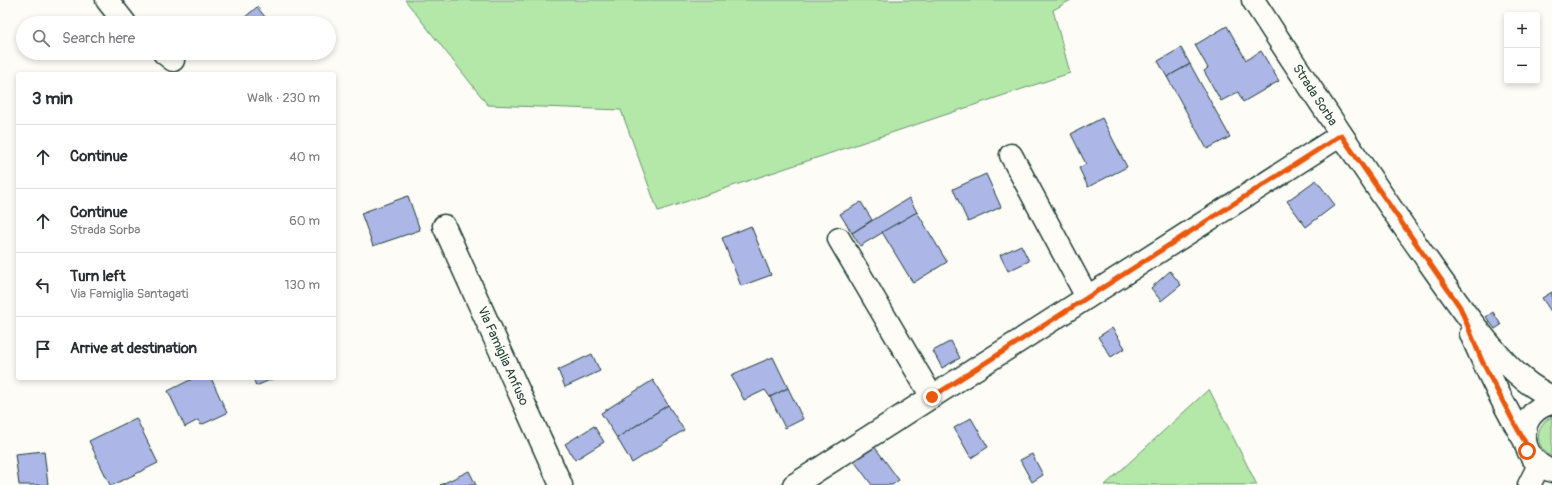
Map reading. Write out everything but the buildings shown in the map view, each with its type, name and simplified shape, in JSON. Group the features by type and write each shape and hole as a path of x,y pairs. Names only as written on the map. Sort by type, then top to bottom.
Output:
{"street":[{"path":"107,0 120,16"},
{"name":"Strada Sorba","path":"1253,0 1341,135 1460,307"},
{"path":"794,485 1341,135"},
{"path":"1011,156 1087,297"},
{"name":"Via Famiglia Anfuso","path":"444,226 561,485"},
{"path":"839,238 932,397"},
{"path":"1460,307 1496,353 1510,368 1540,391 1552,397"},
{"path":"1460,307 1482,361 1525,442"},
{"path":"1529,485 1547,470 1532,459 1527,451 1525,429 1530,418 1538,409 1552,403"}],"green space":[{"path":"405,0 1071,0 1053,10 1070,73 658,211 621,110 488,105"},
{"path":"1209,389 1257,485 1105,485"},
{"path":"1552,417 1552,456 1546,453 1542,448 1538,436 1542,425 1546,420"}],"route":[{"path":"932,397 1341,135 1460,307 1482,361 1525,442 1527,451"}]}
